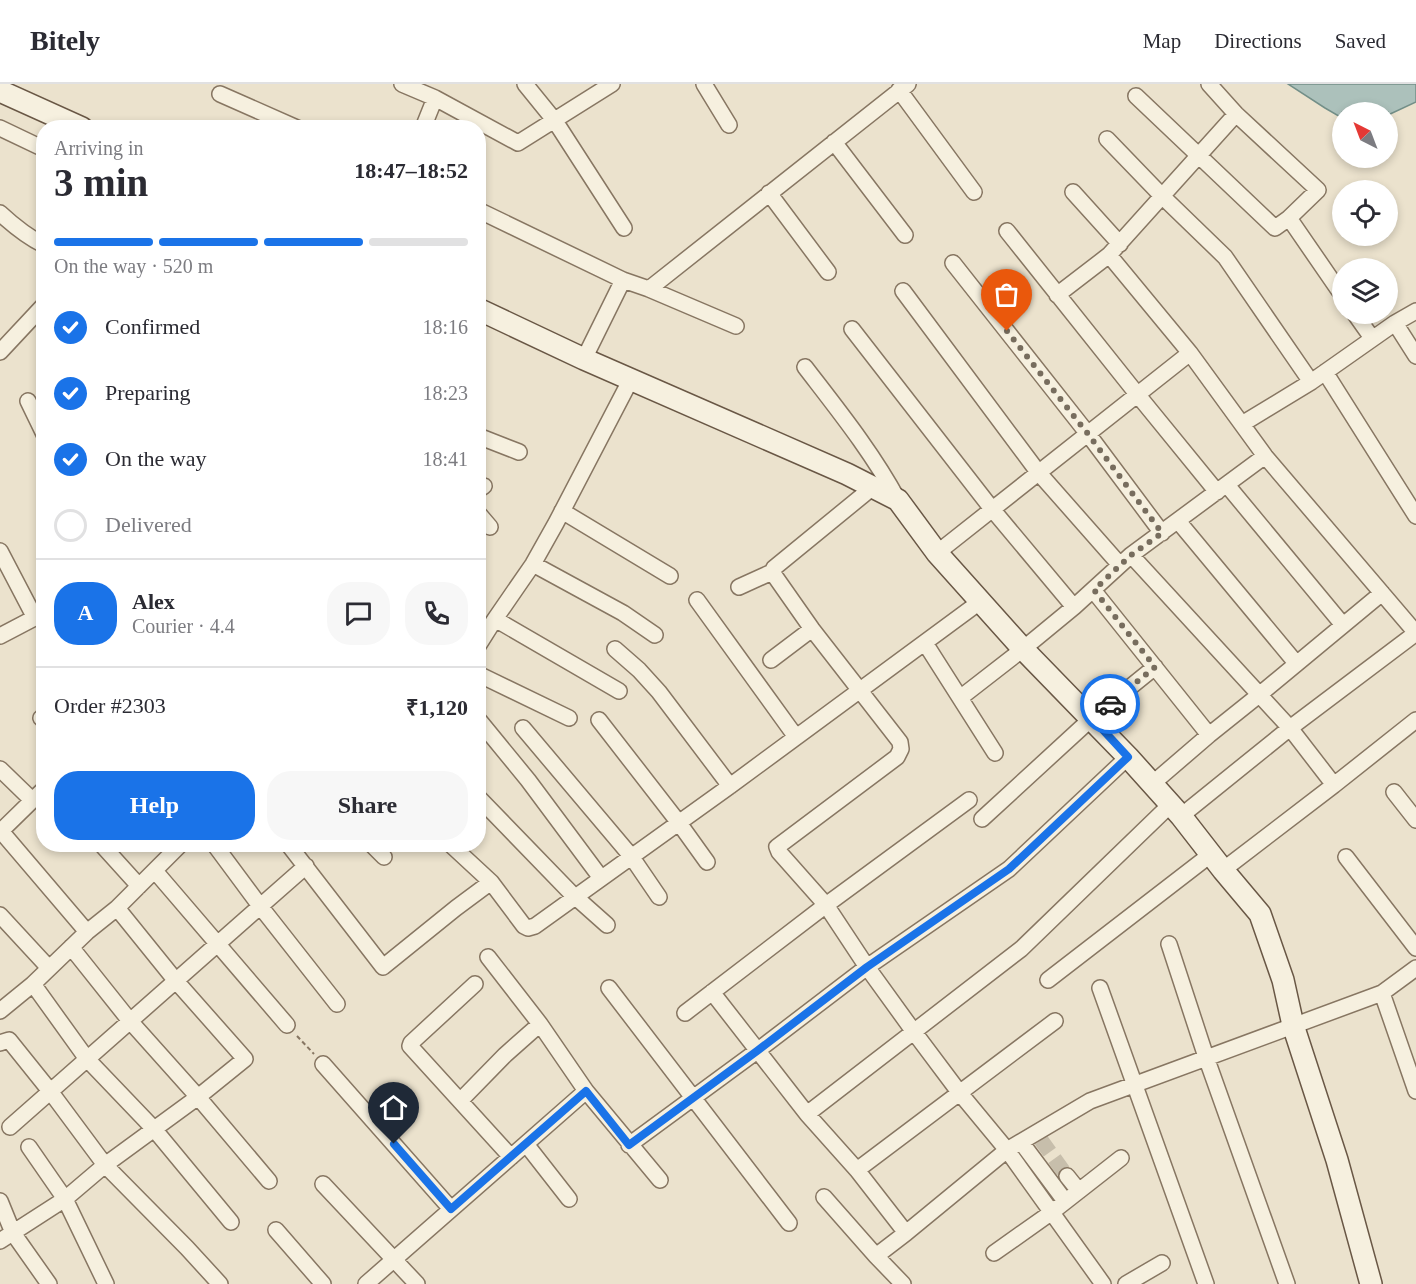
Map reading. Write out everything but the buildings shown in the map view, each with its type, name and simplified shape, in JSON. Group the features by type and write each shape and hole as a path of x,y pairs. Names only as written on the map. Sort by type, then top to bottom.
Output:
{"street":[{"path":"402,84 435,98 476,120"},
{"path":"525,84 555,121 624,228"},
{"path":"486,126 518,143 612,84"},
{"path":"704,84 729,125"},
{"path":"1136,96 1275,228 1318,190 1236,114 1209,84"},
{"path":"649,289 904,87 974,192"},
{"path":"0,91 64,120"},
{"path":"220,94 279,120"},
{"path":"426,120 435,98"},
{"path":"1058,295 1120,244 1236,114"},
{"path":"0,128 36,144"},
{"path":"1107,139 1225,257 1311,382"},
{"path":"834,142 905,235"},
{"path":"1073,192 1120,244"},
{"path":"769,193 828,272"},
{"path":"0,213 15,228 36,241"},
{"path":"486,214 623,280 736,326"},
{"path":"1289,218 1332,281"},
{"path":"1007,231 1137,394 1343,625"},
{"path":"807,1114 1021,949 1176,811 1416,633 1265,456 1190,353 1109,255"},
{"path":"953,263 1088,434 1162,533"},
{"path":"584,359 623,280"},
{"path":"903,291 1038,472 1259,695 1290,728 1334,785"},
{"path":"1398,321 1416,311"},
{"path":"0,352 36,313"},
{"path":"486,313 898,500"},
{"path":"1362,324 1372,338"},
{"path":"1242,424 1311,382 1393,324"},
{"path":"1396,324 1416,356"},
{"path":"852,328 992,509 1074,607"},
{"path":"937,553 1190,353"},
{"path":"805,368 863,442 898,500 937,553 1023,649 1128,757 1176,811 1260,914 1283,980 1293,1024 1337,1160 1371,1284"},
{"path":"1325,372 1416,516"},
{"path":"486,633 533,564 631,379"},
{"path":"28,400 36,417"},
{"path":"486,439 519,452"},
{"path":"960,698 1074,607 1126,560 1265,456"},
{"path":"739,587 772,572 873,487"},
{"path":"562,511 670,576"},
{"path":"1178,521 1296,663"},
{"path":"486,522 490,527"},
{"path":"0,551 36,611"},
{"path":"533,564 623,613 655,635"},
{"path":"772,572 812,629 900,742 901,749 897,757 777,847 779,852 826,905 914,1032 1007,1150 1103,1284"},
{"path":"1094,590 1209,735"},
{"path":"1152,784 1382,593"},
{"path":"697,600 796,737"},
{"path":"459,852 491,882 524,926 528,928 535,926 861,691 981,601"},
{"path":"0,636 36,618"},
{"path":"495,619 619,691"},
{"path":"771,660 812,629"},
{"path":"925,643 995,753"},
{"path":"615,649 659,692 730,786"},
{"path":"982,819 1092,718 1155,667"},
{"path":"486,678 569,718"},
{"path":"598,720 707,862"},
{"path":"1048,980 1334,785 1416,720"},
{"path":"523,728 631,856 659,897"},
{"path":"486,729 528,780 601,878"},
{"path":"629,1145 867,967 1009,869 1128,757"},
{"path":"0,769 32,800"},
{"path":"1395,792 1416,820"},
{"path":"36,796 0,831 87,932"},
{"path":"685,1013 826,905 969,800"},
{"path":"486,805 575,897 607,925"},
{"path":"108,852 140,886"},
{"path":"0,1011 33,984 87,932 117,908 173,852"},
{"path":"220,852 337,1004"},
{"path":"297,852 383,967 491,882"},
{"path":"379,852 384,857"},
{"path":"1346,857 1416,948"},
{"path":"10,1127 306,866"},
{"path":"155,871 288,1025"},
{"path":"7,1237 64,1199 105,1165 198,1097 245,1059 176,981 117,908"},
{"path":"0,915 49,968"},
{"path":"1169,944 1206,1058 1287,1284"},
{"path":"71,947 130,1021 269,1181"},
{"path":"488,957 540,1024 586,1091 660,1180"},
{"path":"876,1256 1007,1150 1021,1142 1038,1137 1090,1101 1382,993 1416,968"},
{"path":"33,984 87,1059 154,1129 231,1222"},
{"path":"475,984 410,1046 511,1157"},
{"path":"609,988 789,1223"},
{"path":"1100,988 1206,1284"},
{"path":"712,992 807,1114 856,1170 906,1233"},
{"path":"1382,993 1416,1091"},
{"path":"856,1170 1055,1021"},
{"path":"460,1101 505,1055 540,1024"},
{"path":"0,1043 9,1040 105,1165 220,1284"},
{"path":"323,1064 451,1209"},
{"path":"366,1284 586,1091"},
{"path":"1021,1142 1065,1202"},
{"path":"526,1144 569,1200"},
{"path":"29,1147 64,1199 106,1284"},
{"path":"994,1253 1052,1212 1121,1158"},
{"path":"1068,1176 1079,1191"},
{"path":"322,1184 417,1284"},
{"path":"824,1197 903,1284"},
{"path":"0,1201 7,1237 49,1284"},
{"path":"276,1230 323,1284"},
{"path":"1126,1284 1162,1263"}],"path":[{"path":"288,1025 323,1064"}],"water":[{"path":"1288,84 1416,84 1416,102 1398,110 1398,102 1332,102 1332,112"}],"tunnel":[{"path":"1041,1140 1067,1176"}],"way so far":[{"path":"1007,331 1162,533 1131,555 1094,590 1155,667 1110,704"}],"route":[{"path":"394,1144 451,1209 586,1091 629,1145 867,967 1009,869 1128,757 1092,718 1110,704"}]}
